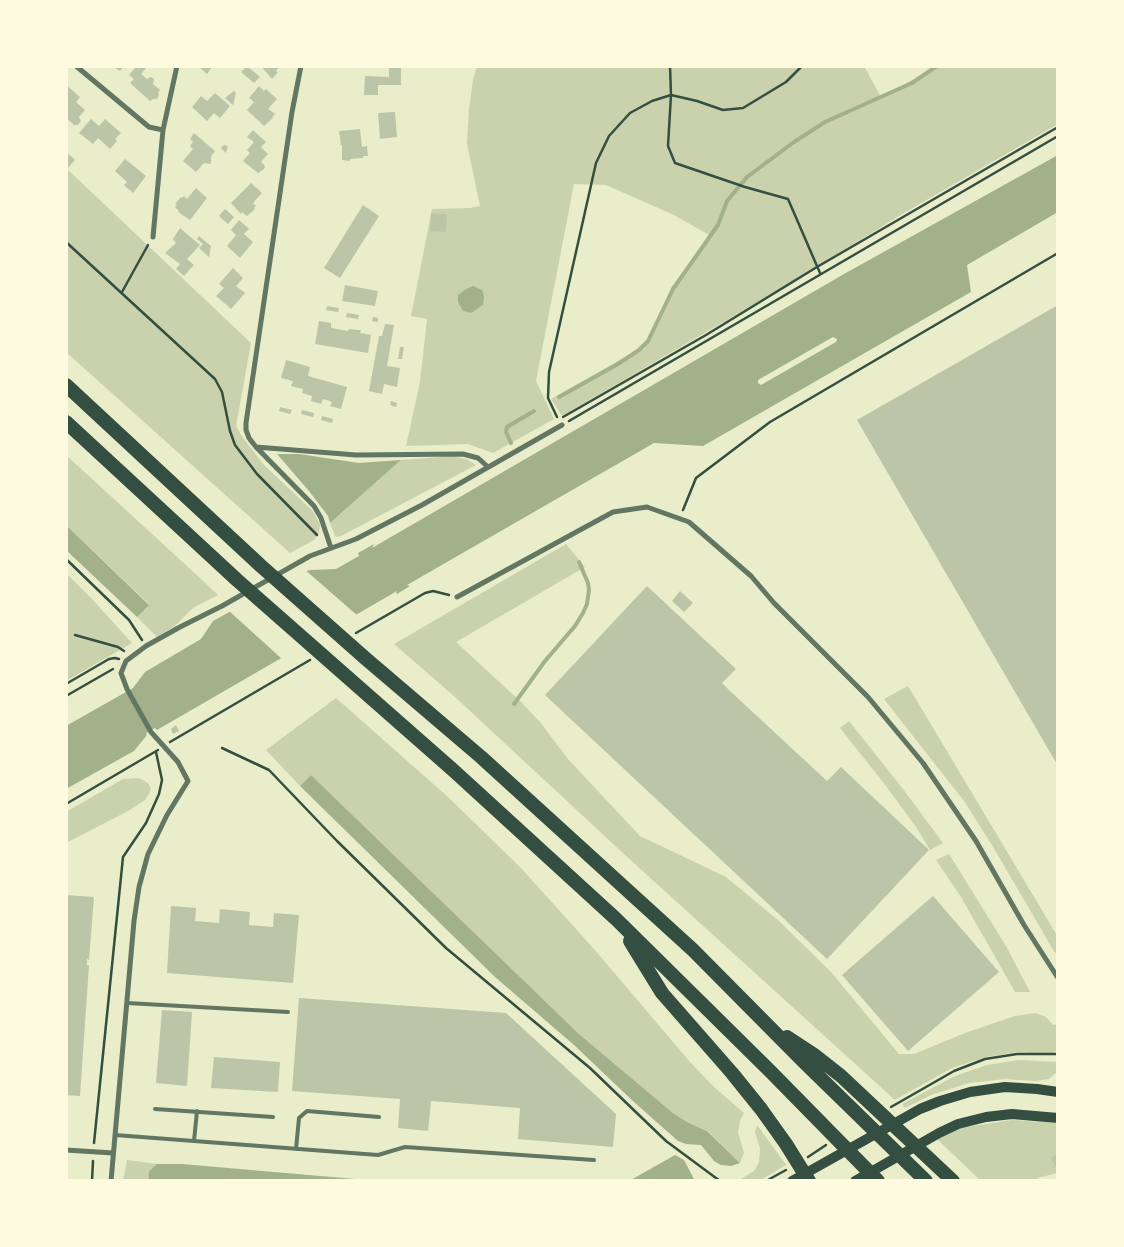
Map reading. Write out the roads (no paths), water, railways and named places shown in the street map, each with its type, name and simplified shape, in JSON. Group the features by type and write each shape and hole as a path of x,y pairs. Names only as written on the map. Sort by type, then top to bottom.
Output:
{"highway":[{"path":"66,385 262,566 365,658 481,757 693,950 849,1107 926,1181"},
{"path":"66,422 238,580 453,770 616,919 878,1181"},
{"path":"616,919 662,993 732,1073 786,1144 809,1181"},
{"path":"764,1021 813,1054 841,1076 953,1181"}],"main road":[{"path":"792,1181 920,1109 940,1100 970,1092 1005,1087 1058,1092"},
{"path":"855,1181 958,1124 986,1117 1012,1114 1058,1118"}],"street":[{"path":"76,66 150,127 163,130"},
{"path":"153,237 163,130 177,66"},
{"path":"302,66 292,112 246,423 247,434 256,447 314,506 321,518 330,548"},
{"path":"111,1181 126,1003 139,887 148,854 167,815 188,781 178,762 151,732 128,689 121,674 128,659 146,646 310,556 356,539 422,505 562,426"},
{"path":"256,447 356,455 463,454 478,458 488,467"},
{"path":"457,598 613,512 647,507 689,522 751,576 774,603 868,697 911,749 976,841 1024,925 1058,978"},
{"path":"66,1150 113,1154"}],"lane":[{"path":"126,1003 288,1012"},
{"path":"155,1109 273,1117"},
{"path":"194,1141 198,1111"},
{"path":"296,1149 299,1118 307,1111 379,1117"},
{"path":"115,1135 378,1155 405,1148 594,1160"}],"waterway":[{"path":"559,397 618,364 639,350 648,341 673,289 718,225 727,201 747,177 794,142 825,122 912,83 937,66"},
{"path":"511,443 506,432 507,427 534,411"},
{"path":"514,704 583,613 587,604 589,590 579,562"}]}
